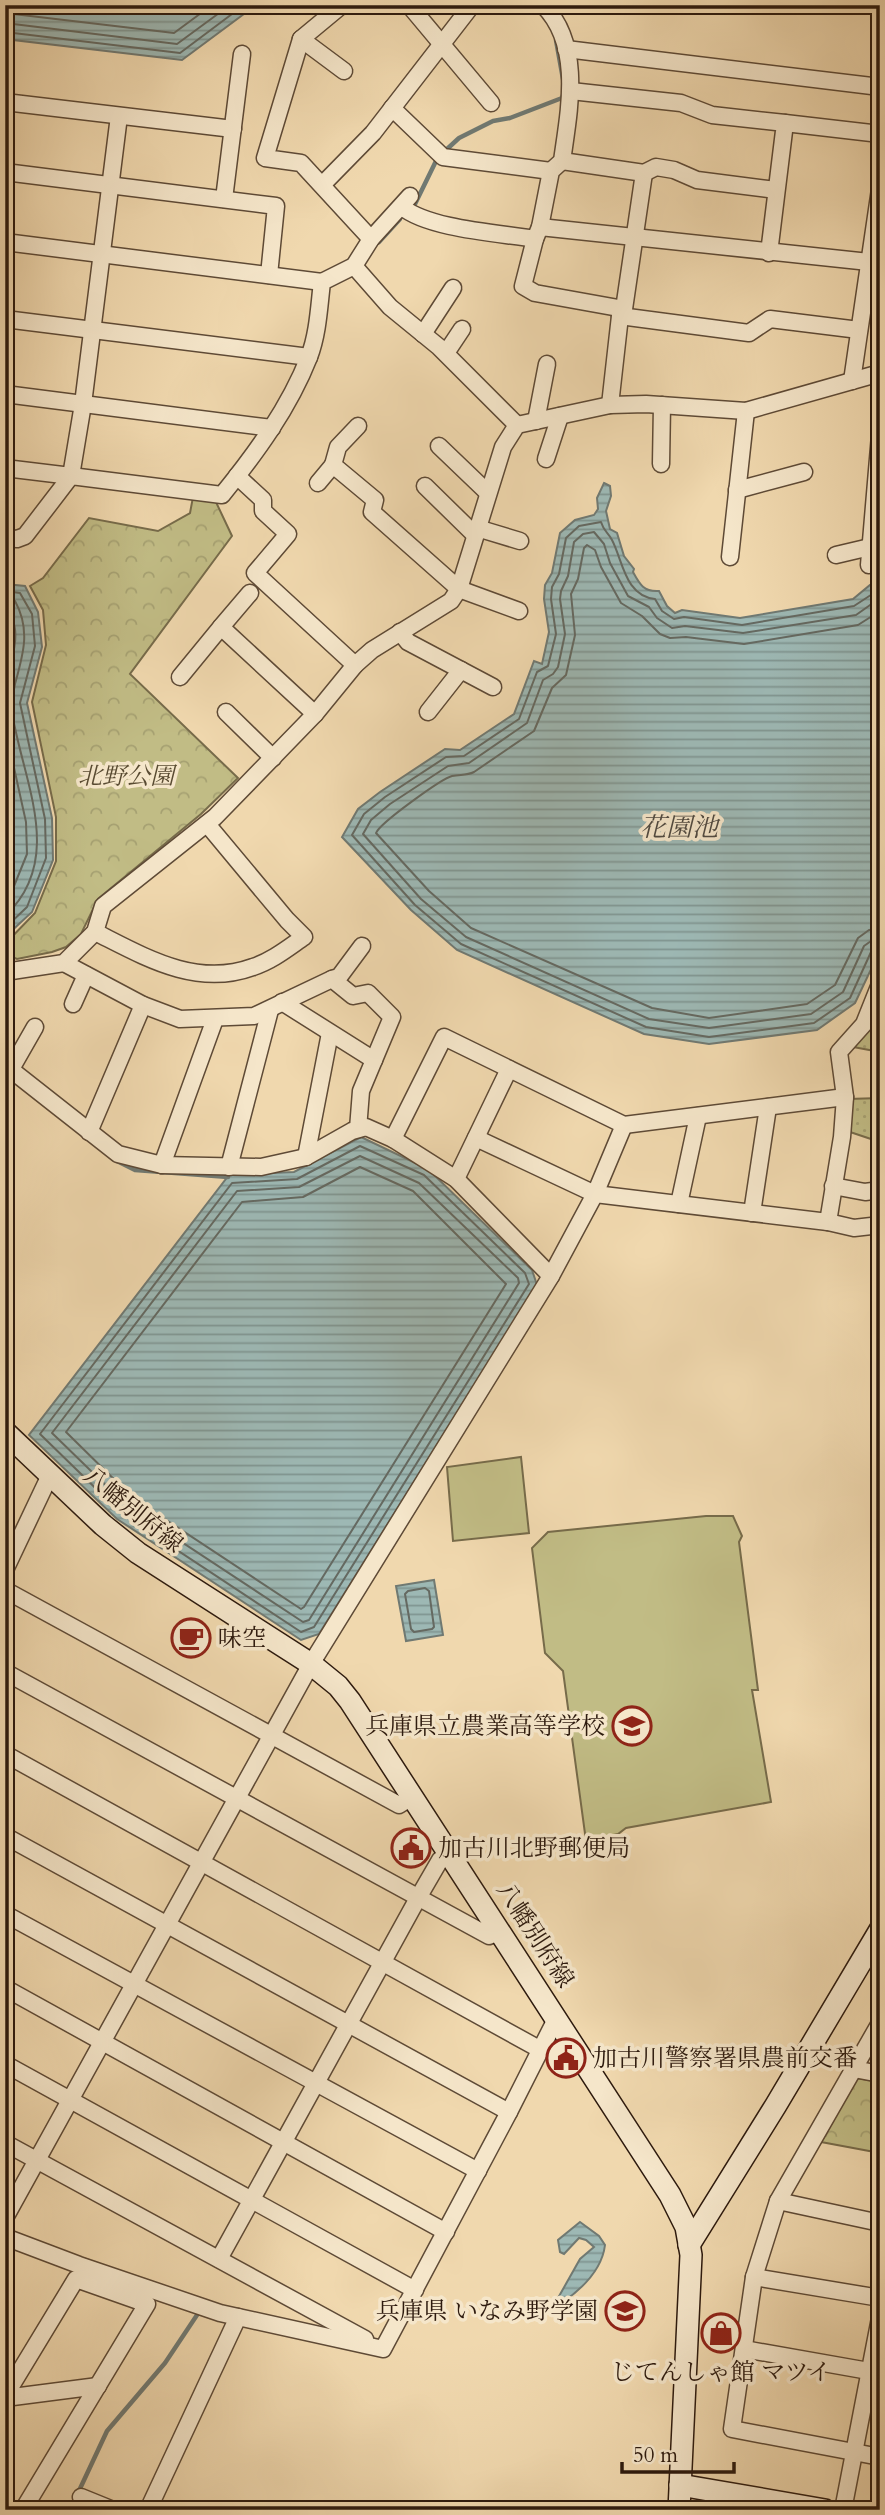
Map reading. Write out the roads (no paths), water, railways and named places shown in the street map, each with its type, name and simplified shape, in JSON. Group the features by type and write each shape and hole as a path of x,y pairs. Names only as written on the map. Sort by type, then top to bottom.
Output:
{"main road":[{"name":"八幡別府線","path":"5,1432 138,1553 311,1664 338,1686 450,1852 679,2210 687,2227 691,2255 678,2510"},
{"path":"689,2245 880,1930"},
{"path":"680,2485 825,2510"}],"street":[{"path":"342,5 301,39 265,158 301,163 371,239"},
{"path":"409,5 442,44 467,86 491,103"},
{"path":"323,184 373,132 472,5"},
{"path":"543,5 560,28 566,49 571,91 556,166 538,233 518,284 559,304 749,333 770,319 859,330"},
{"path":"301,39 344,71"},
{"path":"566,49 880,87"},
{"path":"224,199 242,54"},
{"path":"571,91 681,103 712,115 880,134"},
{"path":"5,102 233,129"},
{"path":"392,108 443,157 480,169 556,166 644,173 656,167 674,170 697,180 776,190"},
{"path":"5,538 17,539 25,536 71,476 83,404 119,116"},
{"path":"769,253 785,123"},
{"path":"5,172 276,206 269,275"},
{"path":"610,405 644,173"},
{"path":"852,382 880,189"},
{"path":"5,242 322,282 354,266 371,239 406,202 413,216 458,234 538,233 635,238 869,262"},
{"path":"354,266 390,307 446,354 517,425"},
{"path":"5,468 222,495 272,428 309,357 322,282"},
{"path":"423,334 453,288"},
{"path":"5,319 309,357"},
{"path":"446,354 463,328"},
{"path":"536,421 547,364"},
{"path":"5,972 64,962 95,932 103,906 207,824 315,714 355,665 372,650 451,601 459,589 503,447 517,425 610,405 662,405 746,411 880,373"},
{"path":"5,394 272,428"},
{"path":"661,464 662,405"},
{"path":"730,557 746,411"},
{"path":"546,459 559,416"},
{"path":"318,483 333,465 338,447 358,426"},
{"path":"869,565 880,435"},
{"path":"439,446 487,492"},
{"path":"333,465 374,500 367,518 393,539 459,589 519,611"},
{"path":"737,491 804,472"},
{"path":"237,476 263,500 263,511 288,534 255,573 299,603 355,665"},
{"path":"425,486 476,531 520,541"},
{"path":"836,555 870,547"},
{"path":"180,677 221,627 241,595"},
{"path":"221,627 250,662 315,714"},
{"path":"400,632 408,642 493,687"},
{"path":"428,712 461,670"},
{"path":"226,712 273,758"},
{"path":"95,932 162,965 197,974 233,974 255,967 304,937 207,824"},
{"path":"64,962 143,1005 180,1019 215,1019 254,1016 338,977 362,946"},
{"path":"73,1004 86,975"},
{"path":"332,979 353,996 368,993 393,1017 361,1091 358,1129"},
{"path":"828,1222 842,1137 845,1097 839,1052 864,1024 880,984"},
{"path":"89,1132 143,1005"},
{"path":"276,1006 330,1033 374,1060"},
{"path":"229,1167 276,1006"},
{"path":"162,1166 215,1019"},
{"path":"35,1027 8,1067 118,1154 162,1166 261,1167 306,1157 366,1127 393,1139 456,1179 551,1276"},
{"path":"306,1157 330,1033"},
{"path":"393,1139 444,1037 624,1125 845,1097"},
{"path":"456,1179 509,1069"},
{"path":"751,1213 768,1107"},
{"path":"679,1204 698,1116"},
{"path":"5,2218 311,1664 551,1276 595,1194 624,1125"},
{"path":"476,1138 595,1194 828,1222 854,1228 880,1226"},
{"path":"832,1186 865,1192 880,1190"},
{"path":"5,1570 50,1475"},
{"path":"5,1590 399,1805 412,1797"},
{"path":"5,1672 489,1936 500,1931"},
{"path":"5,1754 541,2050"},
{"path":"5,1836 509,2112"},
{"path":"219,2259 418,1898 440,1860 450,1852"},
{"path":"5,1914 478,2171"},
{"path":"5,1988 446,2232"},
{"path":"383,2349 557,2017"},
{"path":"880,2023 778,2201 754,2277 732,2429 880,2457"},
{"path":"5,2064 415,2290"},
{"path":"854,2069 880,2074"},
{"path":"5,2143 383,2349"},
{"path":"778,2201 880,2223"},
{"path":"5,2237 79,2266 238,2317 383,2349"},
{"path":"754,2277 880,2298"},
{"path":"5,2397 76,2279 147,2304 23,2510"},
{"path":"148,2510 238,2317"},
{"path":"843,2510 875,2372 880,2318"},
{"path":"744,2349 875,2372"},
{"path":"5,2397 98,2386"},
{"path":"81,2497 113,2510"}],"water":[{"path":"5,5 256,5 182,60 5,39"},
{"name":"花園池","path":"604,483 610,486 611,496 606,511 610,529 617,533 624,556 634,569 640,584 646,589 659,591 667,606 675,613 682,610 740,618 853,599 870,585 880,582 880,940 875,961 855,1003 817,1030 709,1044 644,1034 457,950 411,910 342,837 358,809 380,792 445,749 460,750 514,714 534,661 542,664 549,632 544,599 545,585 552,573 560,533 575,520 594,515 598,509 597,498"},
{"path":"5,584 25,586 38,612 42,647 27,703 52,818 53,860 32,912 5,937"},
{"path":"361,1137 428,1169 532,1270 537,1285 319,1634 301,1640 117,1519 29,1435 229,1175 294,1172"},
{"path":"434,1580 443,1635 406,1641 396,1586"},
{"path":"580,2222 599,2236 605,2245 596,2270 578,2291 563,2302 558,2298 580,2259 594,2247 579,2238 564,2254 560,2252 558,2240"}],"waterway":[{"path":"556,40 563,79"},
{"path":"446,150 459,138 493,121 510,118 562,98 563,95"},
{"path":"415,204 436,161"},
{"path":"379,242 400,219"},
{"path":"113,1159 135,1170 228,1177"},
{"path":"70,2510 107,2431 165,2363 199,2312"}],"place":[{"name":"味空","path":"191,1638"},
{"name":"兵庫県立農業高等学校","path":"632,1726"},
{"name":"加古川北野郵便局","path":"411,1848"},
{"name":"加古川警察署県農前交番","path":"566,2058"},
{"name":"兵庫県 いなみ野学園","path":"625,2311"},
{"name":"じてんしゃ館 マツイ","path":"721,2333"}],"park label":[{"name":"北野公園","path":"126,776"}]}
